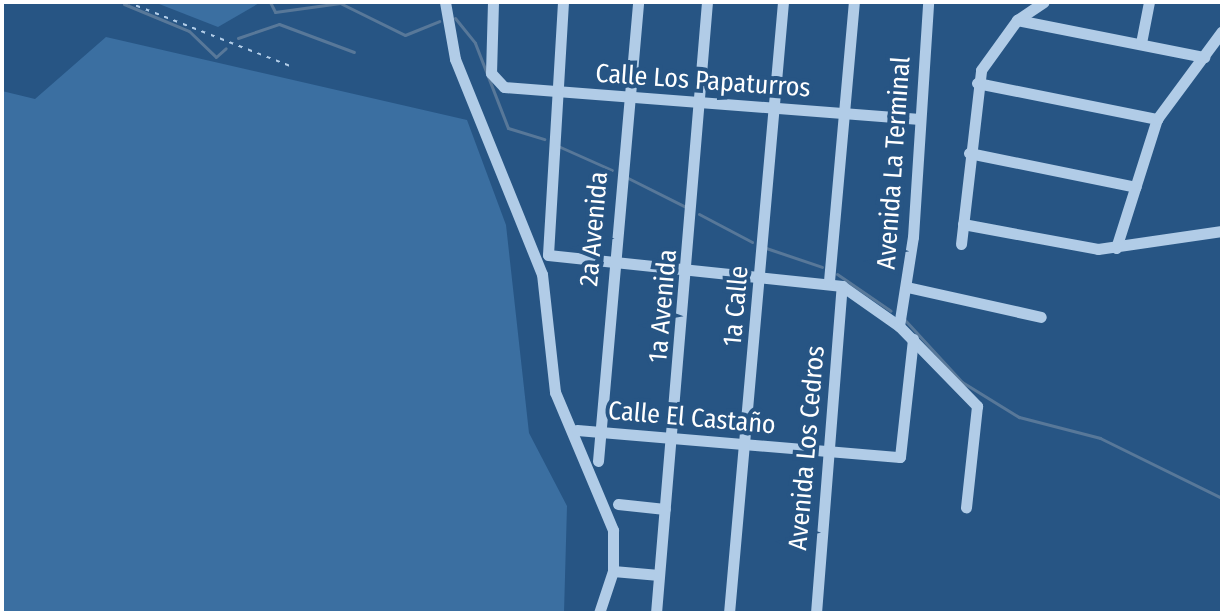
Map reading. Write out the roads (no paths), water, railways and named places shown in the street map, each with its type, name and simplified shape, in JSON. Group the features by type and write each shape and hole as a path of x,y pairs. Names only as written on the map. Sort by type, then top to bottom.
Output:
{"street":[{"path":"445,2 455,59 542,274 555,392 601,489 613,530 613,571 599,613"},
{"name":"Calle Los Papaturros","path":"493,2 491,73 504,87 920,119"},
{"path":"563,2 555,93 548,255 612,264 829,281 842,286 899,326 977,406 966,507"},
{"name":"2a Avenida","path":"598,461 612,264 638,2"},
{"name":"1a Avenida","path":"656,613 674,439 707,2"},
{"name":"1a Calle","path":"729,613 747,445 783,2"},
{"path":"829,281 854,2"},
{"name":"Avenida La Terminal","path":"899,326 907,287 928,2"},
{"path":"961,244 977,83 1017,20 1044,2"},
{"path":"1141,43 1149,2"},
{"path":"1017,20 1204,57"},
{"path":"1116,248 1157,119 1222,31"},
{"path":"977,83 1157,119"},
{"path":"969,153 1136,187"},
{"path":"963,224 1116,248 1222,231"},
{"name":"Avenida Los Cedros","path":"816,613 842,286"},
{"path":"907,287 1041,317"},
{"name":"Calle El Castaño","path":"577,430 900,457 913,339"},
{"path":"618,504 665,509"},
{"path":"613,571 659,575"}],"waterway":[{"path":"270,2 275,12 340,3 405,35 439,21"},
{"path":"124,4 189,31 216,57 226,48"},
{"path":"455,18 475,43 508,128 544,139"},
{"path":"238,38 279,24 354,52"},
{"path":"558,146 612,170"},
{"path":"626,177 684,206"},
{"path":"699,214 752,242"},
{"path":"766,248 822,267"},
{"path":"837,274 891,311"},
{"path":"904,319 962,382 1019,417 1100,438 1222,498"}]}
